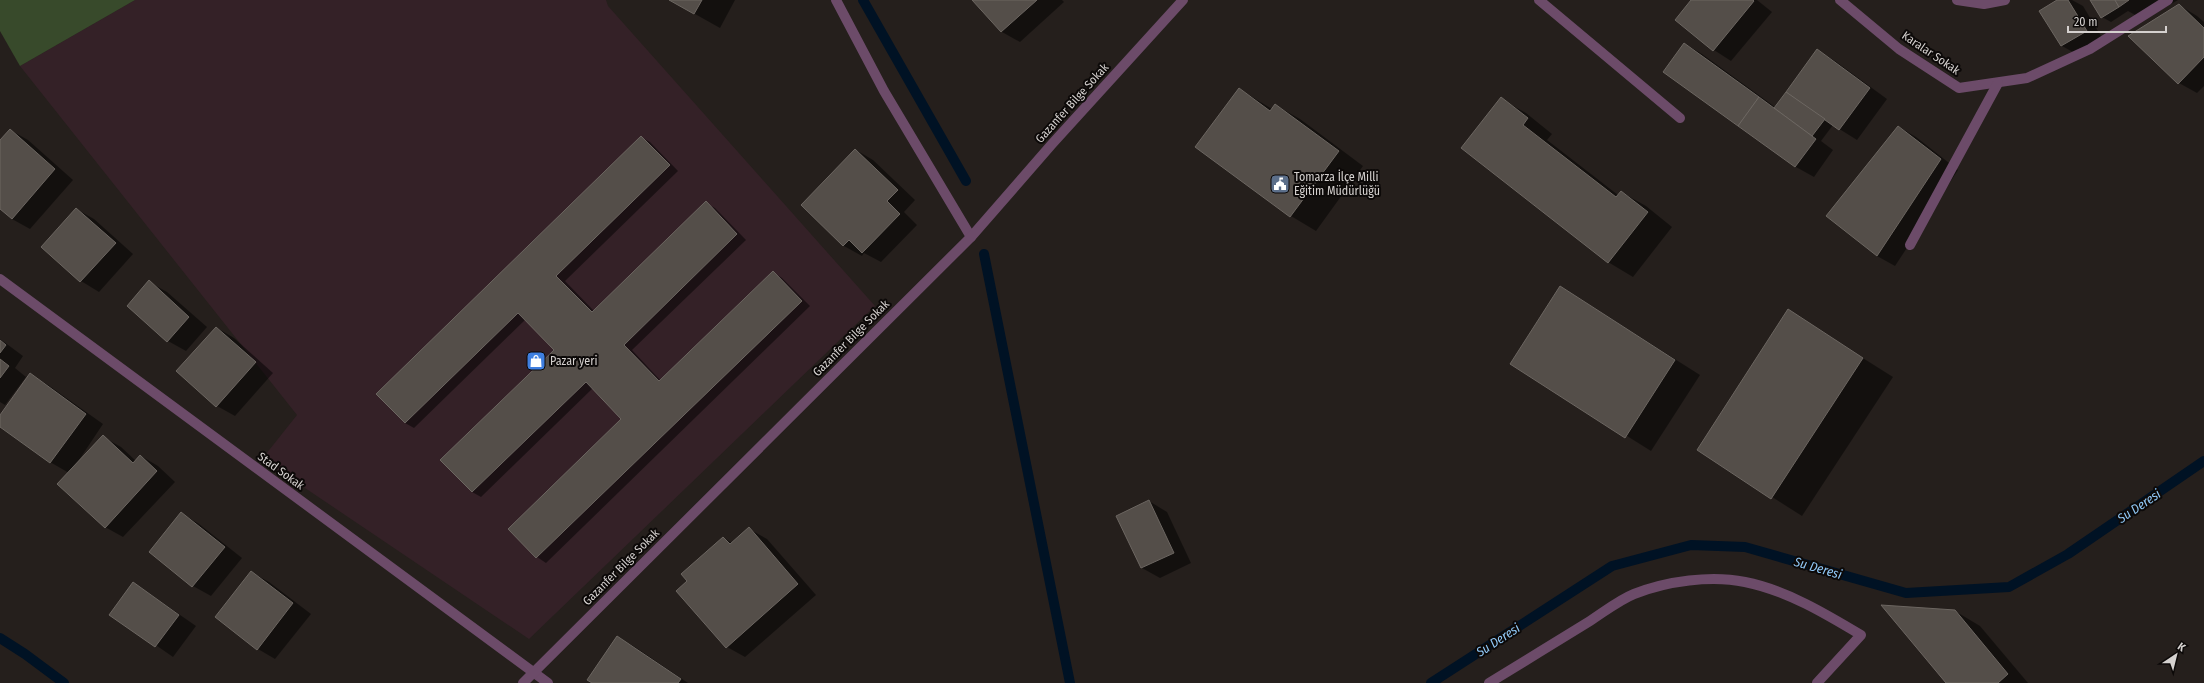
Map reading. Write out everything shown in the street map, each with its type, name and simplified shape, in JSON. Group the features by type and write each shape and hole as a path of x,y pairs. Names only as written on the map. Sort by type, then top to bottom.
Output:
{"street":[{"path":"836,0 884,91 971,237"},
{"name":"Gazanfer Bilge Sokak","path":"523,683 971,237 1052,144 1184,0"},
{"path":"1539,0 1680,118"},
{"name":"Karalar Sokak","path":"1840,0 1899,49 1959,88 2027,78 2090,49 2168,0"},
{"path":"1957,0 1984,4 2005,0"},
{"path":"1910,244 1998,83"},
{"name":"Stad Sokak","path":"0,279 548,683"},
{"path":"1489,683 1634,594 1662,586 1692,581 1718,580 1745,582 1776,592 1827,616 1861,635 1817,683"}],"shaded area":[{"name":"Pazar yeri","path":"135,0 606,0 608,6 875,306 529,639 262,459 297,415 20,66"}],"green space":[{"path":"0,0 135,0 20,66 0,31"}],"building":[{"path":"669,0 702,0 694,14"},
{"path":"972,0 1037,0 1001,32"},
{"path":"1691,0 1754,1 1713,51 1675,20"},
{"path":"2057,0 2068,0 2087,31 2061,46 2039,11"},
{"path":"2090,0 2115,0 2119,7 2101,18"},
{"path":"2115,0 2129,0 2119,7"},
{"path":"2179,4 2204,28 2204,57 2178,84 2128,36"},
{"path":"1684,43 1759,97 1738,126 1663,72"},
{"path":"1817,49 1870,88 1839,130 1786,92"},
{"name":"Tomarza İlçe Milli Eğitim Müdürlüğü","path":"1239,88 1270,111 1275,104 1339,151 1290,217 1195,147"},
{"path":"1786,92 1825,119 1812,136 1774,108"},
{"path":"1501,97 1528,118 1523,125 1616,197 1621,191 1648,212 1608,263 1461,148"},
{"path":"1759,97 1816,139 1795,167 1738,126"},
{"path":"1898,126 1941,159 1877,256 1826,216"},
{"path":"10,129 55,169 12,219 0,209 0,140"},
{"path":"641,136 670,165 556,276 592,312 706,201 737,234 624,345 659,381 773,271 802,301 536,558 508,529 621,419 586,382 472,492 440,460 554,350 518,313 405,423 376,394"},
{"path":"855,149 898,190 887,201 900,214 862,253 849,240 843,246 801,205"},
{"path":"76,208 116,243 80,282 41,247"},
{"path":"149,280 189,317 167,342 127,306"},
{"path":"1560,286 1675,360 1625,438 1510,364"},
{"path":"1788,309 1863,358 1771,499 1697,450"},
{"path":"216,327 256,362 216,407 176,371"},
{"path":"0,340 6,345 0,353"},
{"path":"0,359 9,366 0,378"},
{"path":"30,373 86,414 50,463 0,427 0,415"},
{"path":"103,435 133,463 140,455 157,471 105,528 57,484"},
{"path":"1149,500 1174,553 1141,568 1116,516"},
{"path":"181,512 225,547 192,587 149,552"},
{"path":"749,527 798,584 726,648 676,591 687,581 681,574 723,537 730,544"},
{"path":"251,571 293,603 257,650 215,617"},
{"path":"133,582 179,615 155,647 109,615"},
{"path":"1881,605 1955,610 2008,674 1998,683 1946,683"},
{"path":"617,636 681,679 678,683 592,683 587,680"}],"waterway":[{"path":"863,0 966,181"},
{"path":"984,254 1070,683"},
{"name":"Su Deresi","path":"1431,683 1612,566 1691,545 1745,547 1906,593 2009,587 2068,554 2204,461"},
{"name":"Su Deresi","path":"0,638 25,654 64,683"}],"place":[{"name":"Tomarza İlçe Milli Eğitim Müdürlüğü","path":"1280,184"},
{"name":"Pazar yeri","path":"536,361"}]}
